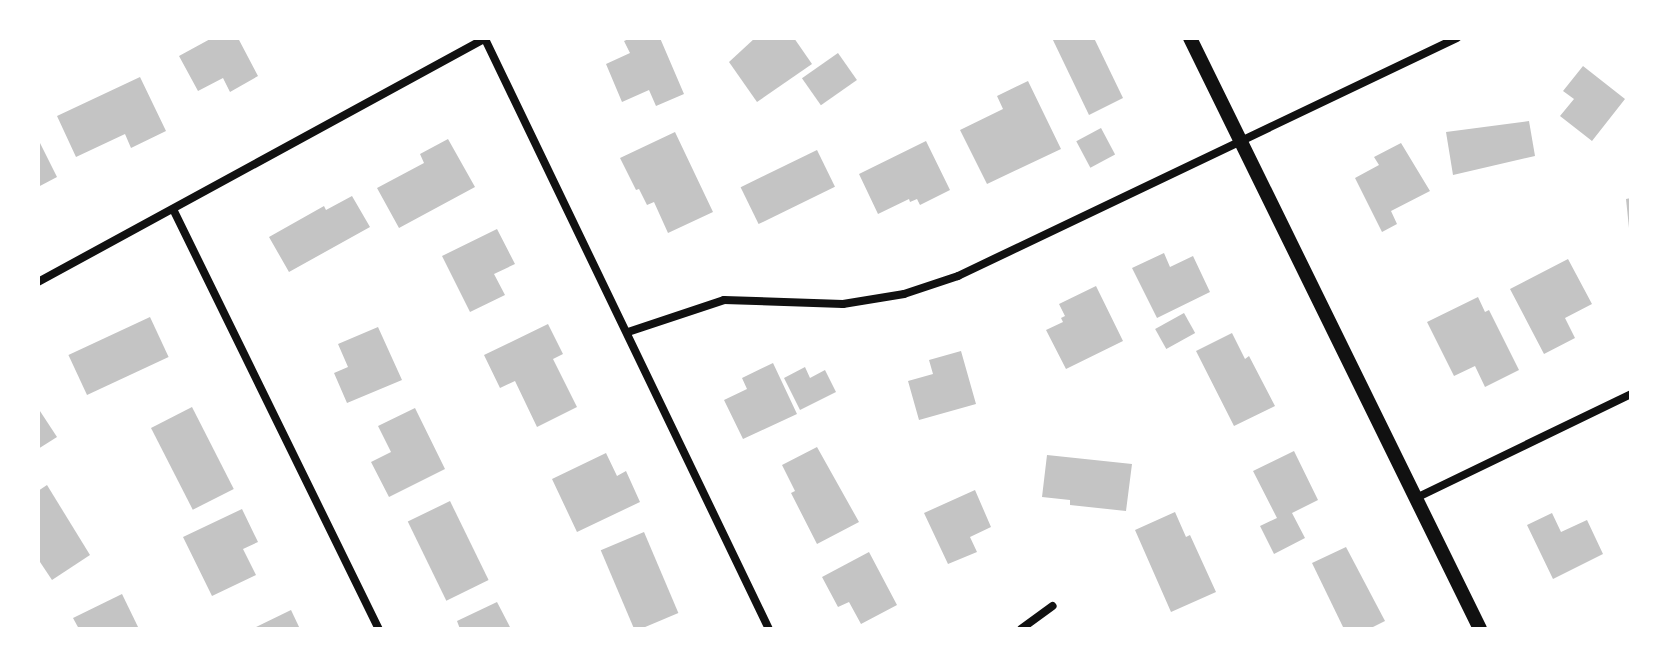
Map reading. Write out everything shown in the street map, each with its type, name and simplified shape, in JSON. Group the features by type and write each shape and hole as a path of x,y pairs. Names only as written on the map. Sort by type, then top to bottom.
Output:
{"street":[{"path":"38,282 486,38 769,629"},
{"path":"1190,38 1480,629"},
{"path":"628,332 724,300 843,304 904,294 958,276 1457,38"},
{"path":"173,209 379,629"},
{"path":"1416,498 1631,394"},
{"path":"1021,629 1053,606"}],"building":[{"path":"212,38 238,38 258,76 230,92 223,78 198,91 179,56"},
{"path":"631,38 660,38 684,94 656,106 649,90 622,102 606,64 630,53 624,41"},
{"path":"755,38 794,38 812,64 757,102 729,62"},
{"path":"1052,38 1094,38 1123,98 1089,115"},
{"path":"838,53 857,80 821,105 802,78"},
{"path":"1583,66 1625,99 1592,141 1560,116 1574,99 1563,91"},
{"path":"140,77 166,131 131,148 125,134 76,157 57,116"},
{"path":"1028,81 1061,149 987,184 960,130 1003,109 997,96"},
{"path":"1529,121 1535,156 1453,175 1446,132"},
{"path":"1101,128 1115,154 1090,168 1076,141"},
{"path":"675,132 713,212 668,233 654,202 647,205 620,158"},
{"path":"38,139 57,177 38,187"},
{"path":"448,139 475,187 399,228 377,188 424,163 420,154"},
{"path":"926,141 950,190 920,205 917,199 910,202 909,199 878,214 859,174"},
{"path":"1401,143 1430,191 1391,211 1397,224 1382,232 1355,178 1379,165 1374,157"},
{"path":"817,150 835,187 759,224 741,187"},
{"path":"352,196 370,227 289,272 269,237 324,206 326,210"},
{"path":"1631,198 1631,228 1629,228 1626,199"},
{"path":"497,229 515,264 494,274 505,295 470,312 442,256"},
{"path":"1164,253 1170,267 1193,256 1210,292 1157,318 1132,268"},
{"path":"1568,259 1592,304 1565,318 1575,338 1544,354 1510,289"},
{"path":"1096,286 1123,341 1066,369 1046,330 1063,322 1061,318 1065,316 1059,304"},
{"path":"1478,297 1485,312 1489,310 1519,370 1485,387 1475,366 1454,376 1427,322"},
{"path":"1184,313 1195,333 1166,349 1155,329"},
{"path":"150,317 169,357 87,395 68,355"},
{"path":"548,324 563,354 553,359 577,407 537,427 515,381 500,388 484,355"},
{"path":"378,327 402,380 347,403 334,373 348,367 338,344"},
{"path":"1232,333 1245,359 1249,356 1275,406 1234,426 1196,351"},
{"path":"961,351 976,404 919,420 908,381 933,374 929,360"},
{"path":"773,363 797,414 743,439 724,400 747,389 742,378"},
{"path":"805,367 810,378 825,370 836,392 800,410 784,378"},
{"path":"192,407 234,489 193,510 151,428"},
{"path":"38,408 57,437 38,449"},
{"path":"415,408 445,469 389,497 371,462 391,452 378,426"},
{"path":"817,447 859,522 817,544 791,493 795,491 782,465"},
{"path":"1294,451 1318,500 1292,513 1305,538 1274,554 1260,526 1277,518 1253,471"},
{"path":"606,453 617,476 626,471 640,502 577,532 552,479"},
{"path":"1047,455 1132,464 1126,511 1070,505 1070,500 1042,497"},
{"path":"47,485 90,555 52,580 38,559 38,491"},
{"path":"975,490 991,527 970,537 977,552 948,564 924,513"},
{"path":"450,501 489,580 446,601 408,522"},
{"path":"242,509 258,542 243,549 256,575 212,596 183,537"},
{"path":"1175,512 1186,537 1190,535 1216,592 1171,612 1135,530"},
{"path":"1552,513 1561,532 1587,520 1603,554 1553,579 1527,525"},
{"path":"644,532 678,613 634,629 601,550"},
{"path":"1346,547 1385,621 1369,629 1344,629 1312,563"},
{"path":"869,552 897,605 861,624 849,602 838,607 822,577"},
{"path":"122,594 139,629 79,629 73,618"},
{"path":"497,602 511,629 460,629 457,621"},
{"path":"291,610 300,629 252,629"}]}
